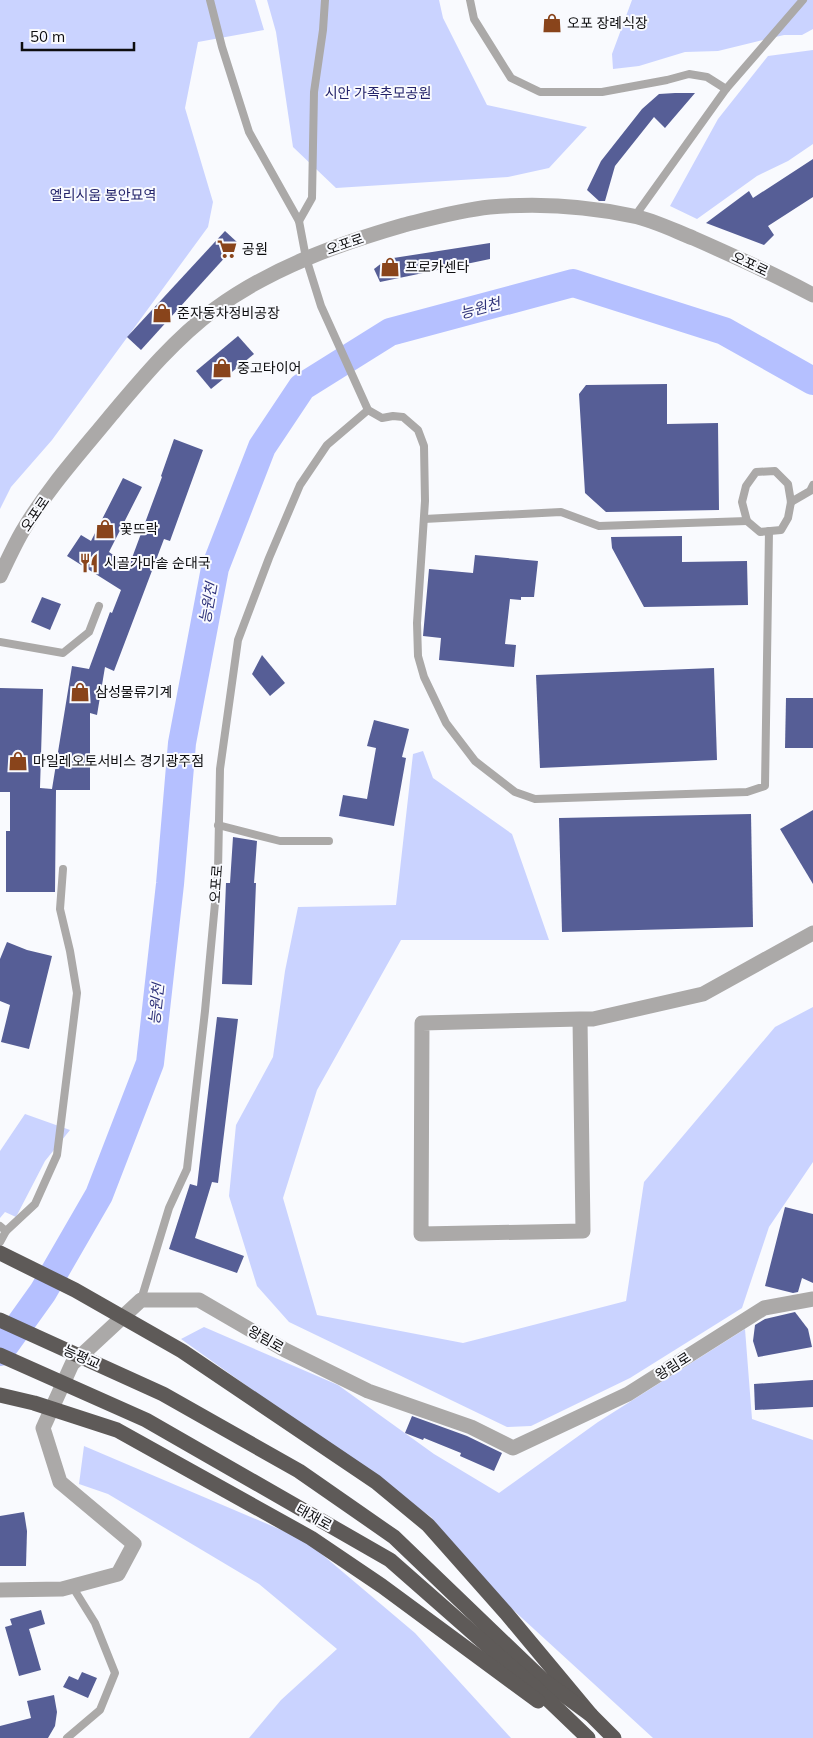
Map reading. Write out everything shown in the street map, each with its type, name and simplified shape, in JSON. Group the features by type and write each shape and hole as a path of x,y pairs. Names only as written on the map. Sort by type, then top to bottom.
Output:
{"highway":[{"path":"0,1253 75,1290 197,1361 376,1482 428,1524 506,1613 591,1715"},
{"name":"능평교","path":"0,1320 163,1394"},
{"name":"태재로","path":"0,1355 146,1420 390,1560 538,1690 587,1736"},
{"name":"태재로","path":"163,1394 298,1470 394,1537 542,1679 591,1715 614,1738"},
{"path":"0,1395 34,1403 117,1430 311,1538 382,1586 587,1736"}],"street":[{"name":"오포로","path":"0,576 23,530 54,485 141,378 192,328 243,290 306,258 350,242 456,212 491,207 568,206 635,216 663,226 729,254 813,295"},
{"path":"580,1019 583,1231 421,1234 422,1023 580,1019 593,1019 704,994 813,933"},
{"name":"왕림로","path":"141,1300 199,1300 284,1350 368,1391 471,1427 513,1448 628,1394 764,1308 813,1299"},
{"path":"0,1590 62,1589 118,1574 134,1544 60,1482 43,1428 72,1364 141,1300"}],"lane":[{"path":"210,0 222,47 249,132 299,221 306,258 322,306 368,410 382,418 403,417 418,430 424,446 424,520 417,631 418,656 424,677 446,723 475,761 515,792 535,799 746,792 765,786 769,531"},
{"path":"299,221 312,198 314,92 323,30 324,0"},
{"path":"470,0 474,19 511,78 540,92 602,92 689,74 707,78 726,89"},
{"path":"635,216 726,89 803,0"},
{"name":"오포로","path":"141,1300 169,1208 187,1169 206,1011 218,871 220,768 238,640 269,558 300,485 327,445 368,410"},
{"path":"775,471 788,484 791,502 788,518 781,530 760,532 747,521 742,502 746,486 756,472 775,471"},
{"path":"791,502 812,488"},
{"path":"424,520 561,512 599,526 747,521"},
{"path":"0,642 63,653 89,632 98,606"},
{"path":"218,824 280,841 329,841"},
{"path":"0,1242 3,1229 35,1204 57,1155 77,993 60,909 63,869"},
{"path":"67,1738 100,1710 115,1673 95,1623 72,1586"}],"green space":[{"name":"엘리시움 봉안묘역","path":"0,0 255,0 264,30 198,42 185,108 213,202 208,227 52,440 11,487 0,509"},
{"name":"시안 가족추모공원","path":"267,0 439,0 443,18 487,105 587,127 549,168 508,177 336,188 293,147 276,32"},
{"path":"632,0 813,0 813,29 802,35 784,35 718,51 685,52 639,66 613,69 612,54"},
{"path":"813,50 813,144 788,161 757,176 697,219 670,206 718,119 768,56"},
{"path":"423,751 433,778 512,834 549,940 401,940 317,1090 283,1198 317,1315 463,1343 626,1301 644,1182 775,1027 813,1007 813,1162 769,1227 742,1308 630,1378 531,1426 507,1427 289,1322 257,1286 229,1196 236,1125 273,1057 285,971 298,907 396,905 413,754"},
{"path":"25,1114 70,1130 45,1161 16,1217 5,1212 0,1218 0,1151"},
{"path":"204,1327 338,1385 434,1454 499,1493 598,1422 745,1329 752,1419 813,1440 813,1738 653,1738 486,1585 431,1517 181,1339"},
{"path":"84,1446 305,1540 415,1633 511,1738 249,1738 281,1700 337,1649 259,1584 108,1494 79,1484"}],"building":[{"path":"695,93 665,128 654,117 615,166 605,201 599,201 587,190 601,161 642,109 659,94"},
{"path":"813,159 813,197 768,226 774,235 764,245 706,223 749,191 753,198"},
{"path":"225,231 238,243 141,350 127,337"},
{"path":"490,243 490,259 380,282 374,269 387,259"},
{"path":"238,336 254,354 211,389 196,371"},
{"path":"667,384 667,424 718,423 719,510 606,512 585,493 579,394 586,385"},
{"path":"174,439 203,450 170,541 164,539 114,671 105,667 97,715 90,713 90,790 56,790 55,892 6,892 6,831 10,831 10,792 0,792 0,688 43,689 40,788 52,789 72,666 89,669 110,612 112,613 121,590 67,556 81,535 91,541 123,478 142,487 109,552 129,566"},
{"path":"682,536 682,562 747,561 748,605 644,607 612,548 611,537"},
{"path":"475,555 538,561 534,597 521,597 521,600 510,599 505,644 516,645 514,667 439,660 441,638 423,636 429,569 473,573"},
{"path":"42,597 61,604 50,630 31,622"},
{"path":"262,655 285,683 270,696 252,674"},
{"path":"714,668 717,760 540,768 536,675"},
{"path":"786,698 813,698 813,748 785,748"},
{"path":"374,720 409,729 402,757 406,758 394,826 339,816 343,795 367,799 376,748 367,746"},
{"path":"813,810 813,884 780,829"},
{"path":"751,814 753,927 562,932 559,818"},
{"path":"233,837 257,841 254,883 256,883 252,985 222,984 226,883 230,883"},
{"path":"7,942 27,950 52,956 29,1049 1,1042 10,1005 0,1001 0,959"},
{"path":"217,1017 238,1019 218,1183 212,1182 195,1238 244,1256 237,1273 169,1249 190,1184 197,1186"},
{"path":"785,1207 813,1214 813,1283 802,1278 798,1292 793,1293 765,1286"},
{"path":"795,1312 808,1329 812,1347 758,1357 753,1341 755,1325 765,1319"},
{"path":"813,1380 813,1407 755,1410 754,1384"},
{"path":"412,1416 467,1436 502,1453 494,1471 460,1456 461,1453 424,1438 423,1440 405,1433"},
{"path":"24,1512 27,1531 26,1566 0,1566 0,1516"},
{"path":"41,1610 45,1624 29,1629 41,1670 19,1676 5,1627 12,1625 10,1619"},
{"path":"82,1672 97,1678 88,1698 63,1687 69,1676 78,1680"},
{"path":"54,1695 57,1712 55,1726 48,1738 0,1738 0,1726 31,1718 27,1701"}],"waterway":[{"name":"능원천","path":"0,1352 43,1292 99,1195 150,1063 170,884 182,743 215,568 262,447 302,387 390,332 573,283 724,331 813,381"}],"place":[{"name":"오포 장례식장","path":"552,23"},
{"name":"공원","path":"227,249"},
{"name":"프로카센타","path":"390,267"},
{"name":"준자동차정비공장","path":"162,313"},
{"name":"중고타이어","path":"222,368"},
{"name":"꽃뜨락","path":"105,529"},
{"name":"시골가마솥 순대국","path":"89,563"},
{"name":"삼성물류기계","path":"80,692"},
{"name":"마일레오토서비스 경기광주점","path":"18,761"}]}
